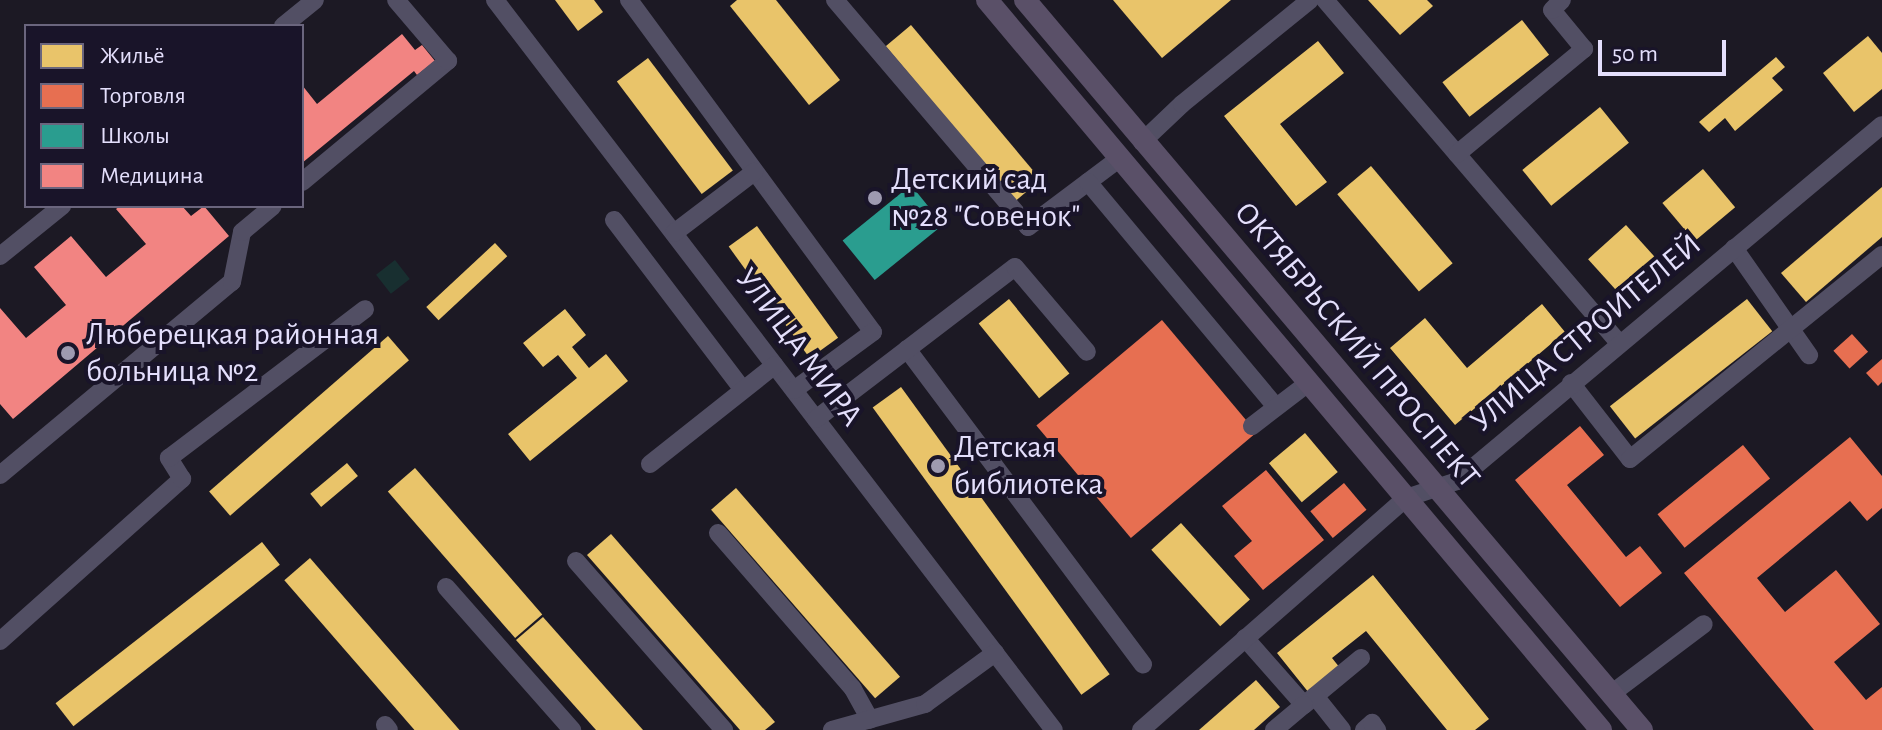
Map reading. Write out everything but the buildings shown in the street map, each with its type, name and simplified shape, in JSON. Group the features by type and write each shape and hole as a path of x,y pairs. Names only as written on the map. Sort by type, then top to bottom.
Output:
{"main road":[{"name":"ОКТЯБРЬСКИЙ ПРОСПЕКТ","path":"987,0 1601,730"},
{"name":"ОКТЯБРЬСКИЙ ПРОСПЕКТ","path":"1025,0 1642,730"}],"street":[{"path":"285,24 315,0"},
{"path":"304,180 448,61 396,0"},
{"name":"УЛИЦА МИРА","path":"495,0 1054,730"},
{"path":"629,0 873,332 794,390"},
{"path":"835,0 1028,227 1120,158"},
{"path":"1142,142 1182,104 1310,0"},
{"path":"1325,0 1619,343"},
{"path":"1457,154 1584,49 1552,10 1562,0"},
{"name":"УЛИЦА СТРОИТЕЛЕЙ","path":"1141,730 1406,498 1457,481 1882,125"},
{"path":"674,233 754,172"},
{"path":"1088,182 1276,407"},
{"path":"0,256 60,208"},
{"path":"0,475 232,282 242,232 271,208"},
{"path":"614,220 743,390"},
{"path":"1734,248 1809,355"},
{"path":"1571,383 1630,459 1882,255"},
{"path":"816,419 1015,267 1087,352"},
{"path":"0,641 182,479 169,458 365,309"},
{"path":"907,349 1143,664"},
{"path":"650,464 775,365"},
{"path":"1252,426 1308,383"},
{"path":"718,533 853,689 870,720"},
{"path":"576,561 724,730"},
{"path":"446,587 572,730"},
{"path":"1611,694 1704,624"},
{"path":"1245,638 1342,730"},
{"path":"832,730 925,704 995,653"},
{"path":"1274,730 1361,658"},
{"path":"1364,730 1372,723 1377,730"}],"green space":[{"path":"395,260 410,279 391,294 376,275"}],"place":[{"name":"Детский сад №28 \"Совенок\"","path":"875,198"},
{"name":"Люберецкая районная больница №2","path":"68,353"},
{"name":"Детская библиотека","path":"938,466"}]}
